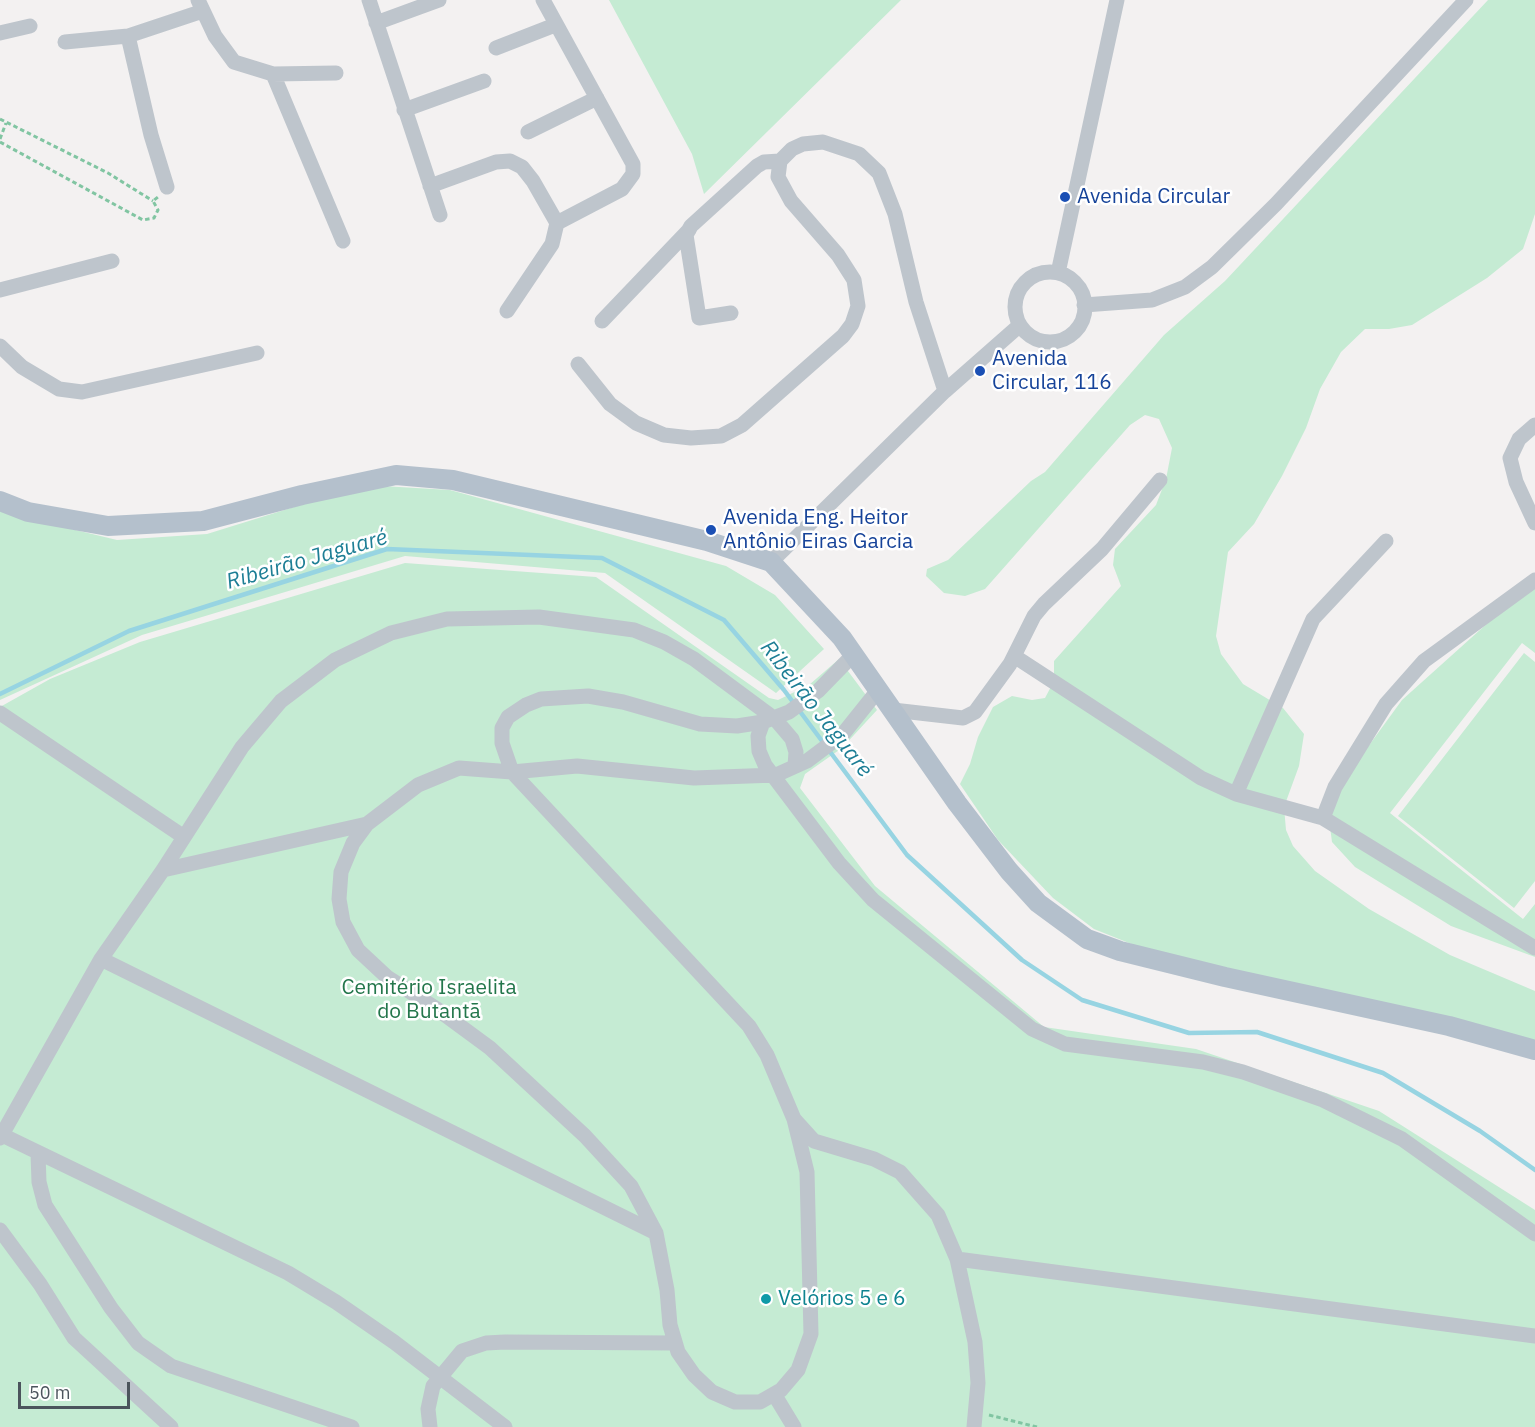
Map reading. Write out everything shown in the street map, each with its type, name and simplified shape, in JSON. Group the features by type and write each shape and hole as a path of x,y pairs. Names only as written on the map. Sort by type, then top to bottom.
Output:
{"main road":[{"path":"0,501 28,512 108,526 203,521 302,495 396,475 453,480 707,541 771,562 854,654 1009,871 1038,903 1087,939 1120,951 1225,977 1449,1026 1535,1050"}],"street":[{"path":"369,0 440,215"},
{"path":"376,23 439,0"},
{"path":"543,0 633,164 633,174 622,189 556,223"},
{"path":"1058,273 1117,0"},
{"path":"1084,305 1152,300 1185,287 1212,267 1276,204 1466,0"},
{"path":"65,42 128,36 201,6 215,36 234,62 273,74 336,73"},
{"path":"496,48 555,25"},
{"path":"0,33 30,26"},
{"path":"128,36 151,135 167,188"},
{"path":"273,74 343,241"},
{"path":"405,110 484,81"},
{"path":"528,132 597,98"},
{"path":"578,364 610,404 636,423 664,435 691,438 721,436 742,424 843,336 856,316 858,306 854,280 838,255 784,191 778,177 780,161 792,149 803,144 823,142 859,154 879,173 895,214 916,302 945,391"},
{"path":"430,186 496,162 510,161 522,167 533,181 556,223 552,244 507,311"},
{"path":"602,321 688,230 757,166 764,162 780,161"},
{"path":"688,230 686,235 699,318 731,313"},
{"path":"0,290 112,261"},
{"path":"1058,273 1076,284 1084,305 1079,326 1060,340 1037,340 1027,334 1016,314 1018,291 1035,275 1058,273"},
{"path":"771,562 945,391 1020,325"},
{"path":"0,346 22,367 59,389 82,392 257,352"},
{"path":"1535,425 1519,439 1509,458 1516,482 1535,523"},
{"path":"892,710 967,716 975,712 1014,656 1034,616 1102,549 1160,480"},
{"path":"1236,794 1313,619 1386,541"},
{"path":"1323,818 1335,787 1386,704 1424,661 1535,580"},
{"path":"506,1427 394,1342 288,1273 0,1136 101,959 164,870 242,747 280,701 335,660 391,633 447,619 538,617 634,630 664,642 694,659 776,717 792,739 801,763"},
{"path":"854,654 844,667 818,691 776,717 758,736 759,751 765,765 776,775 838,863 873,900 998,1004 1043,1036 1074,1046 1203,1062 1274,1081 1323,1100 1402,1139 1535,1234"},
{"path":"1014,656 1201,778 1236,794 1323,818 1535,948"},
{"path":"776,717 737,726 700,724 623,702 588,696 542,699 515,710 507,717 502,728 502,742 512,772 749,1026 767,1055 794,1119 807,1172 811,1334 798,1370 774,1394 760,1402 735,1402 712,1392 694,1376 675,1343 670,1325 667,1290 656,1233 631,1186 585,1136 490,1047 437,1008 387,977 358,950 343,922 339,899 341,872 353,843 367,824 418,785 443,773 459,768 512,772 577,766 694,778 776,775 801,763 843,734 879,689"},
{"path":"0,713 184,837"},
{"path":"164,870 367,824"},
{"path":"101,959 656,1233"},
{"path":"794,1119 814,1141 874,1159 900,1172 938,1215 957,1259 975,1342 978,1383 975,1420"},
{"path":"38,1154 39,1182 45,1205 111,1308 138,1343 171,1366 352,1427"},
{"path":"0,1230 40,1284 74,1338 171,1427"},
{"path":"957,1259 1535,1336"},
{"path":"430,1427 428,1409 433,1386 462,1352 486,1343 675,1343"},
{"path":"774,1394 794,1427"}],"path":[{"path":"0,119 108,173 153,201 158,210 154,218 143,220 0,140 6,123"},
{"path":"153,201 166,193 167,188"},
{"path":"975,1420 1037,1427"}],"green space":[{"path":"609,0 901,0 704,194 692,154"},
{"path":"1488,0 1535,0 1535,214 1523,249 1487,278 1412,325 1389,329 1365,329 1341,352 1320,389 1306,428 1282,476 1254,524 1228,552 1216,636 1221,654 1243,684 1283,708 1304,734 1299,766 1284,807 1286,830 1293,846 1315,871 1369,909 1450,955 1535,991 1535,1040 1397,1012 1149,951 1094,929 1053,898 998,840 960,784 970,764 978,737 993,707 1012,696 1032,700 1045,698 1054,681 1054,661 1121,586 1113,565 1115,549 1156,505 1166,479 1172,448 1159,419 1145,415 1130,425 985,589 965,596 944,593 926,576 927,569 948,560 1031,481 1045,472 1164,335 1225,281"},
{"path":"365,485 450,490 726,566 775,595 824,649 776,693 605,573 405,556 142,635 0,700 0,500 34,520 117,540 207,534"},
{"name":"Cemitério Israelita do Butantã","path":"405,563 596,577 769,698 778,700 809,685 839,659 877,710 842,748 805,774 800,788 875,886 1044,1027 1196,1049 1379,1111 1535,1210 1535,1427 0,1427 0,707 50,679 140,642"},
{"path":"1535,586 1535,653 1522,643 1390,813 1523,919 1535,904 1535,957 1451,926 1355,867 1332,842 1329,819 1346,777 1402,700 1520,594"},
{"path":"1524,653 1535,662 1535,881 1514,908 1398,816"}],"waterway":[{"name":"Ribeirão Jaguaré","path":"0,694 129,631 387,549 602,558 724,620 784,690 907,855 1022,960 1082,1000 1189,1033 1257,1032 1383,1073 1480,1131 1535,1170"}],"place":[{"name":"Avenida Circular","path":"1065,197"},
{"name":"Avenida Circular, 116","path":"980,371"},
{"name":"Avenida Eng. Heitor Antônio Eiras Garcia","path":"711,530"},
{"name":"Velórios 5 e 6","path":"766,1299"}]}
